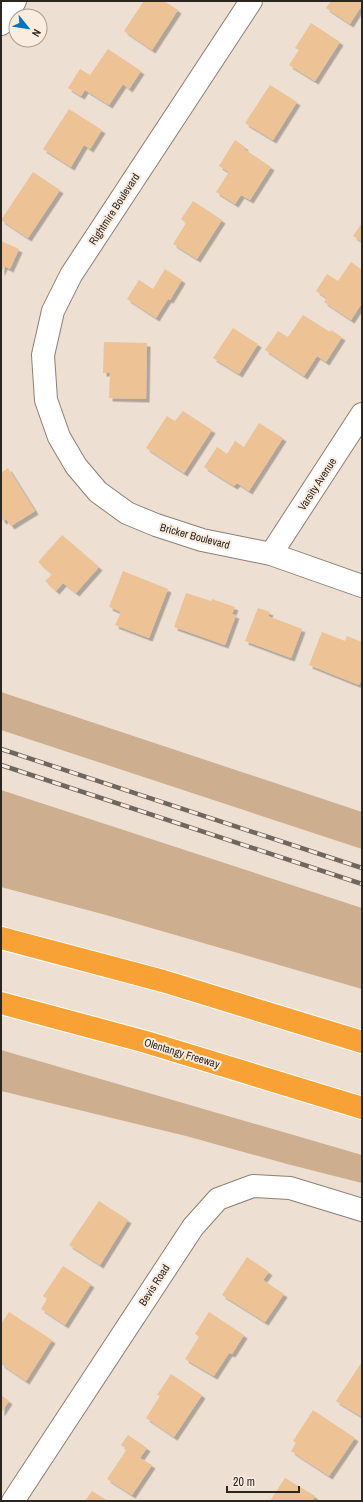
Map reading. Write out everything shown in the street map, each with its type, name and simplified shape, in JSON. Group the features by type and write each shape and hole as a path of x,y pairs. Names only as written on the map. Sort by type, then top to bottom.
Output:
{"highway":[{"path":"1,938 163,982 362,1042"},
{"name":"Olentangy Freeway","path":"1,1003 146,1042 362,1108"}],"street":[{"path":"1,24 15,1"},
{"name":"Rightmire Boulevard","path":"59,437 46,400 43,355 53,311 71,275 251,1"},
{"name":"Varsity Avenue","path":"271,554 362,414"},
{"name":"Bricker Boulevard","path":"59,437 76,466 98,492 127,513 156,526 202,540 271,554 362,586"},
{"name":"Bevis Road","path":"14,1501 192,1227 218,1199 253,1186 290,1188 362,1210"}],"shaded area":[{"path":"1,692 362,812 362,849 1,730"},
{"path":"1,790 362,908 362,989 106,915 1,887"},
{"path":"1,1050 362,1155 362,1183 186,1136 1,1091"}],"building":[{"path":"144,1 164,1 178,10 152,50 124,31"},
{"path":"331,1 362,1 362,5 350,24 326,8"},
{"path":"311,23 340,42 315,81 289,65 299,50 295,48"},
{"path":"108,49 141,71 129,89 123,84 109,105 85,90 81,96 68,88 80,69 90,75"},
{"path":"270,85 297,102 273,140 245,123"},
{"path":"69,109 102,130 90,149 84,145 71,167 43,149"},
{"path":"235,140 245,147 244,149 271,167 250,200 241,195 235,204 216,192 229,172 219,166"},
{"path":"33,172 60,190 28,238 1,220"},
{"path":"193,201 222,220 197,259 173,244 186,223 181,219"},
{"path":"362,223 362,242 353,236"},
{"path":"1,241 19,249 10,269 4,266 1,273"},
{"path":"351,262 362,270 362,303 351,320 324,302 327,298 316,291 327,274 338,281"},
{"path":"165,269 182,280 170,300 168,299 156,318 127,299 139,280 153,289"},
{"path":"303,315 330,332 331,330 342,337 326,362 317,356 304,376 265,350 278,331 288,337"},
{"path":"233,328 258,344 239,374 213,358"},
{"path":"104,342 147,343 146,399 109,398 110,373 103,373"},
{"path":"183,411 212,430 184,473 146,448 167,416 175,421"},
{"path":"259,423 283,438 249,491 237,483 234,486 204,467 217,447 227,454 235,441 244,447"},
{"path":"8,468 35,511 11,526 6,519 3,521 1,518 1,473"},
{"path":"62,535 99,567 76,593 63,583 56,591 45,581 52,574 38,562"},
{"path":"123,571 168,589 149,638 115,625 121,612 109,607"},
{"path":"186,593 211,601 212,599 235,607 232,614 236,615 225,645 174,627"},
{"path":"258,608 270,612 268,616 302,629 291,658 245,641"},
{"path":"322,632 345,641 347,636 362,642 362,678 359,685 309,665"},
{"path":"99,1201 128,1220 100,1265 69,1245"},
{"path":"247,1257 269,1272 263,1280 284,1294 265,1322 222,1295"},
{"path":"63,1266 91,1284 65,1325 41,1309 47,1299 43,1296"},
{"path":"9,1312 52,1340 26,1381 1,1364 1,1324"},
{"path":"209,1312 244,1335 232,1354 229,1353 214,1376 185,1359 199,1337 195,1334"},
{"path":"362,1362 362,1417 336,1401"},
{"path":"171,1374 202,1395 174,1437 146,1418 160,1396 157,1395"},
{"path":"1,1395 9,1401 1,1413"},
{"path":"313,1410 355,1438 329,1476 291,1451 296,1443 293,1441"},
{"path":"128,1435 147,1448 140,1458 152,1465 132,1495 107,1479 127,1449 121,1445"},
{"path":"285,1478 315,1496 312,1501 270,1501"},
{"path":"92,1491 108,1501 85,1501"}],"railway":[{"path":"1,749 362,868"},
{"path":"1,765 362,884"}]}
